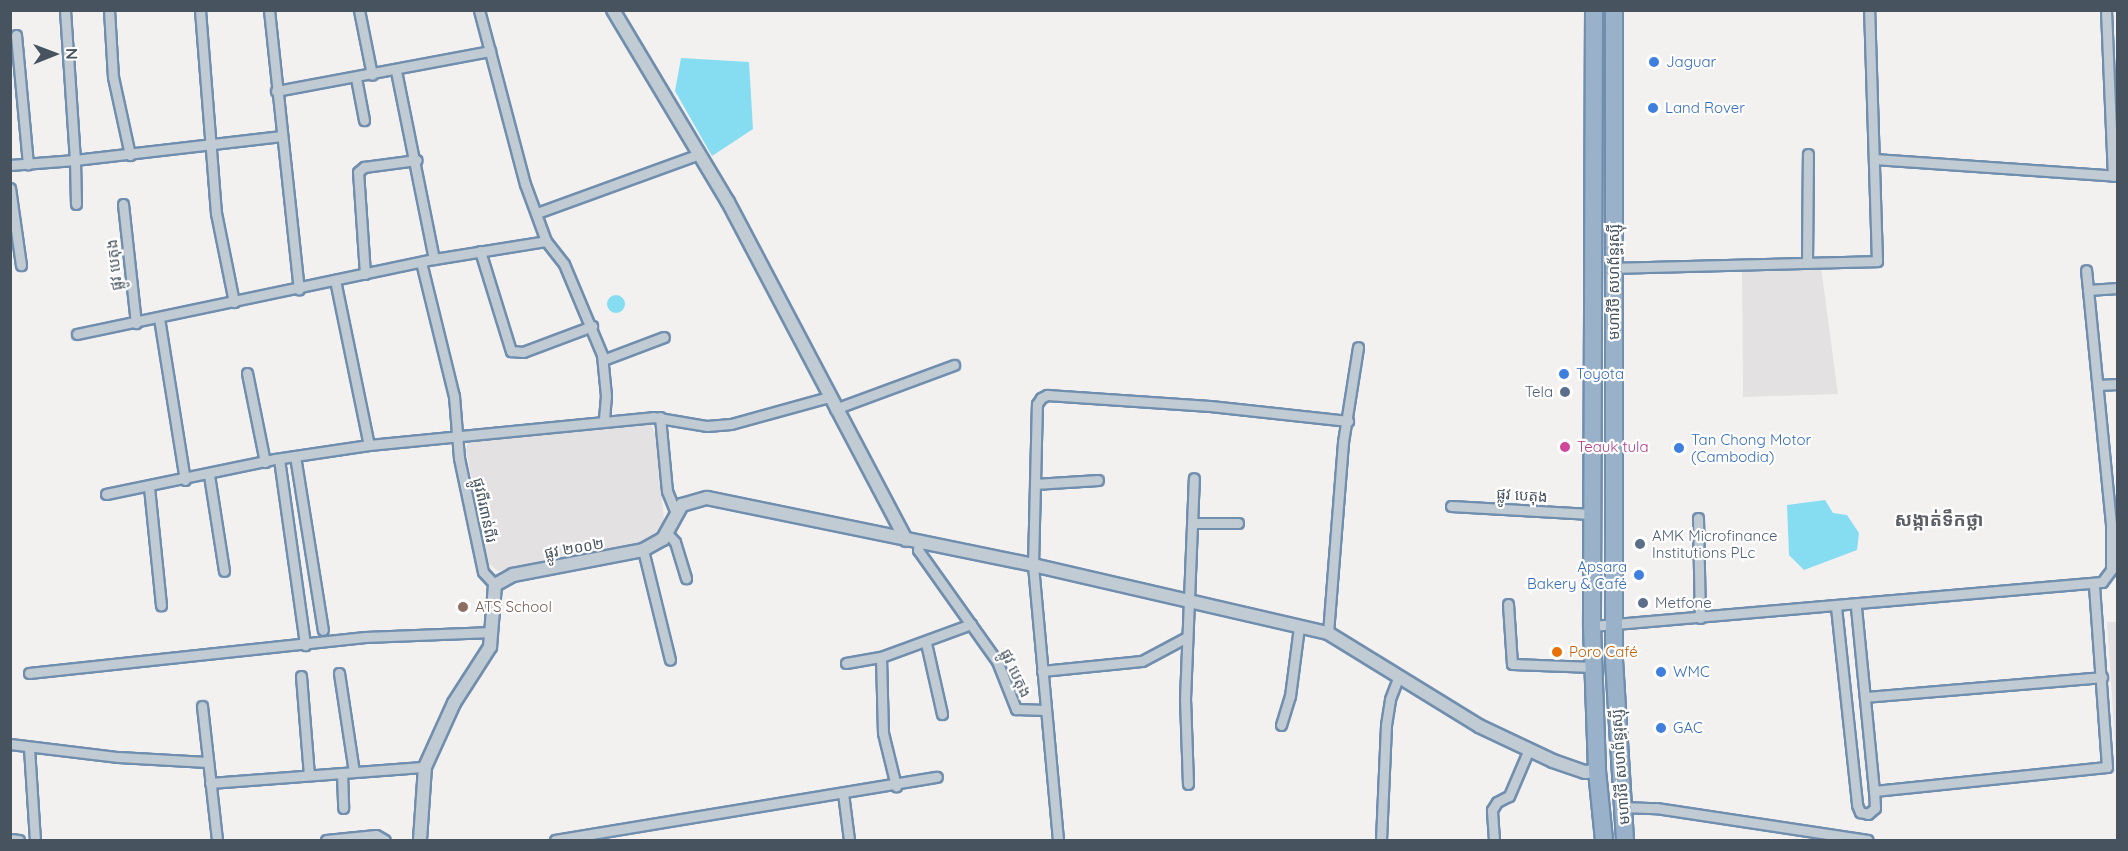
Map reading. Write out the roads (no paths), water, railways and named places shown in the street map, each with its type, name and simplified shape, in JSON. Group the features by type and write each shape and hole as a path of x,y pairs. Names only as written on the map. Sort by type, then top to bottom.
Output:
{"highway":[{"name":"មហាវិថី សហព័ន្ធរុស្ស៊ី","path":"1594,10 1592,626 1597,771 1604,840"},
{"name":"មហាវិថី សហព័ន្ធរុស្ស៊ី","path":"1614,10 1613,625 1621,807 1625,840"}],"street":[{"path":"65,10 76,204"},
{"path":"109,10 117,100 130,155"},
{"path":"200,10 220,246 234,303"},
{"path":"269,10 299,289"},
{"path":"359,10 372,75"},
{"path":"480,10 546,241 564,264 592,326 603,360 604,420"},
{"path":"613,10 699,154 906,540"},
{"path":"1614,268 1877,261 1869,10"},
{"path":"1875,159 2116,176 2106,10"},
{"path":"16,35 28,164"},
{"path":"276,91 396,71 490,51"},
{"path":"396,71 417,160 434,259"},
{"path":"356,78 364,120"},
{"path":"10,165 130,155 282,136"},
{"path":"537,213 699,154"},
{"path":"1807,263 1808,154"},
{"path":"365,274 358,172 364,167 417,160"},
{"path":"10,188 21,265"},
{"name":"ផ្លូវ បេតុង","path":"123,204 136,323"},
{"path":"77,334 234,303 434,259 546,241"},
{"path":"480,251 511,351 523,352 592,326"},
{"name":"ផ្លូវពីរពាន់ពីរ","path":"422,262 449,374 459,437 459,458 483,572 495,585"},
{"path":"1592,626 2094,586 2111,570 2114,524 2086,270"},
{"path":"335,280 369,445"},
{"path":"2088,290 2118,288"},
{"path":"159,318 185,480"},
{"path":"603,360 664,337"},
{"path":"1328,633 1348,421 1358,348"},
{"path":"835,409 954,365"},
{"path":"247,373 266,462"},
{"path":"2098,385 2118,384"},
{"path":"1058,840 1033,565 1037,404 1047,394 1210,406 1348,421"},
{"path":"106,494 185,480 295,456 369,445 604,420 660,417 707,426 731,424 829,397"},
{"path":"660,417 667,491 675,511"},
{"path":"295,456 323,630"},
{"path":"279,459 305,645"},
{"path":"209,475 224,571"},
{"path":"1188,784 1187,637 1194,478"},
{"path":"1035,484 1098,480"},
{"path":"149,487 161,604"},
{"path":"686,578 675,542 667,533 675,511 695,499 720,499 919,543 1033,565 1328,633 1479,726 1585,772 1597,771"},
{"name":"ផ្លូវ បេតុង","path":"1451,506 1591,514"},
{"path":"1698,518 1700,618"},
{"path":"1192,524 1238,523"},
{"name":"ផ្លូវ ២០០២","path":"495,585 513,575 643,550 667,533"},
{"path":"846,663 881,657 926,643 971,624 918,550 919,543"},
{"path":"643,550 670,660"},
{"path":"420,840 425,767 454,703 484,661 492,632 495,585"},
{"path":"1874,791 2107,767 2094,586"},
{"path":"1508,604 1512,664 1593,667"},
{"path":"1836,608 1860,812 1868,814 1875,808 1856,606"},
{"name":"ផ្លូវ បេតុង","path":"971,624 997,661 1016,709 1045,710"},
{"path":"1281,725 1290,696 1299,627"},
{"path":"29,674 365,637 492,632"},
{"path":"1042,671 1142,661 1187,637"},
{"path":"926,643 942,714"},
{"path":"881,657 883,733 896,786"},
{"path":"339,673 354,772"},
{"path":"301,676 309,775"},
{"path":"1381,840 1386,725 1390,699 1399,676"},
{"path":"1865,698 2102,678"},
{"path":"202,706 218,840"},
{"path":"10,744 29,748 207,762"},
{"path":"29,748 35,840"},
{"path":"1494,840 1492,810 1497,802 1509,796 1529,749"},
{"path":"210,783 425,767"},
{"path":"342,773 343,808"},
{"path":"555,840 843,792 896,786 937,777"},
{"path":"843,792 849,840"},
{"path":"1621,807 1656,808 1868,840"},
{"path":"326,840 376,835 385,840"},
{"path":"10,839 19,840"}],"water":[{"path":"681,58 749,62 753,129 712,156 675,91"},
{"path":"616,295 622,298 625,304 622,310 616,313 610,310 607,304 610,298"},
{"path":"1825,500 1833,513 1847,515 1859,533 1857,550 1804,570 1789,555 1787,505"}],"place":[{"name":"Jaguar","path":"1654,62"},
{"name":"Land Rover","path":"1653,108"},
{"name":"Toyota","path":"1564,374"},
{"name":"Tela","path":"1565,392"},
{"name":"Teauk tula","path":"1565,447"},
{"name":"Tan Chong Motor (Cambodia)","path":"1679,448"},
{"name":"AMK Microfinance Institutions PLc","path":"1640,544"},
{"name":"Apsara Bakery & Café","path":"1639,575"},
{"name":"Metfone","path":"1643,603"},
{"name":"ATS School","path":"463,607"},
{"name":"Poro Café","path":"1557,652"},
{"name":"WMC","path":"1661,672"},
{"name":"GAC","path":"1661,728"}],"district":[{"name":"សង្កាត់ទឹកថ្លា","path":"1939,520"}]}
